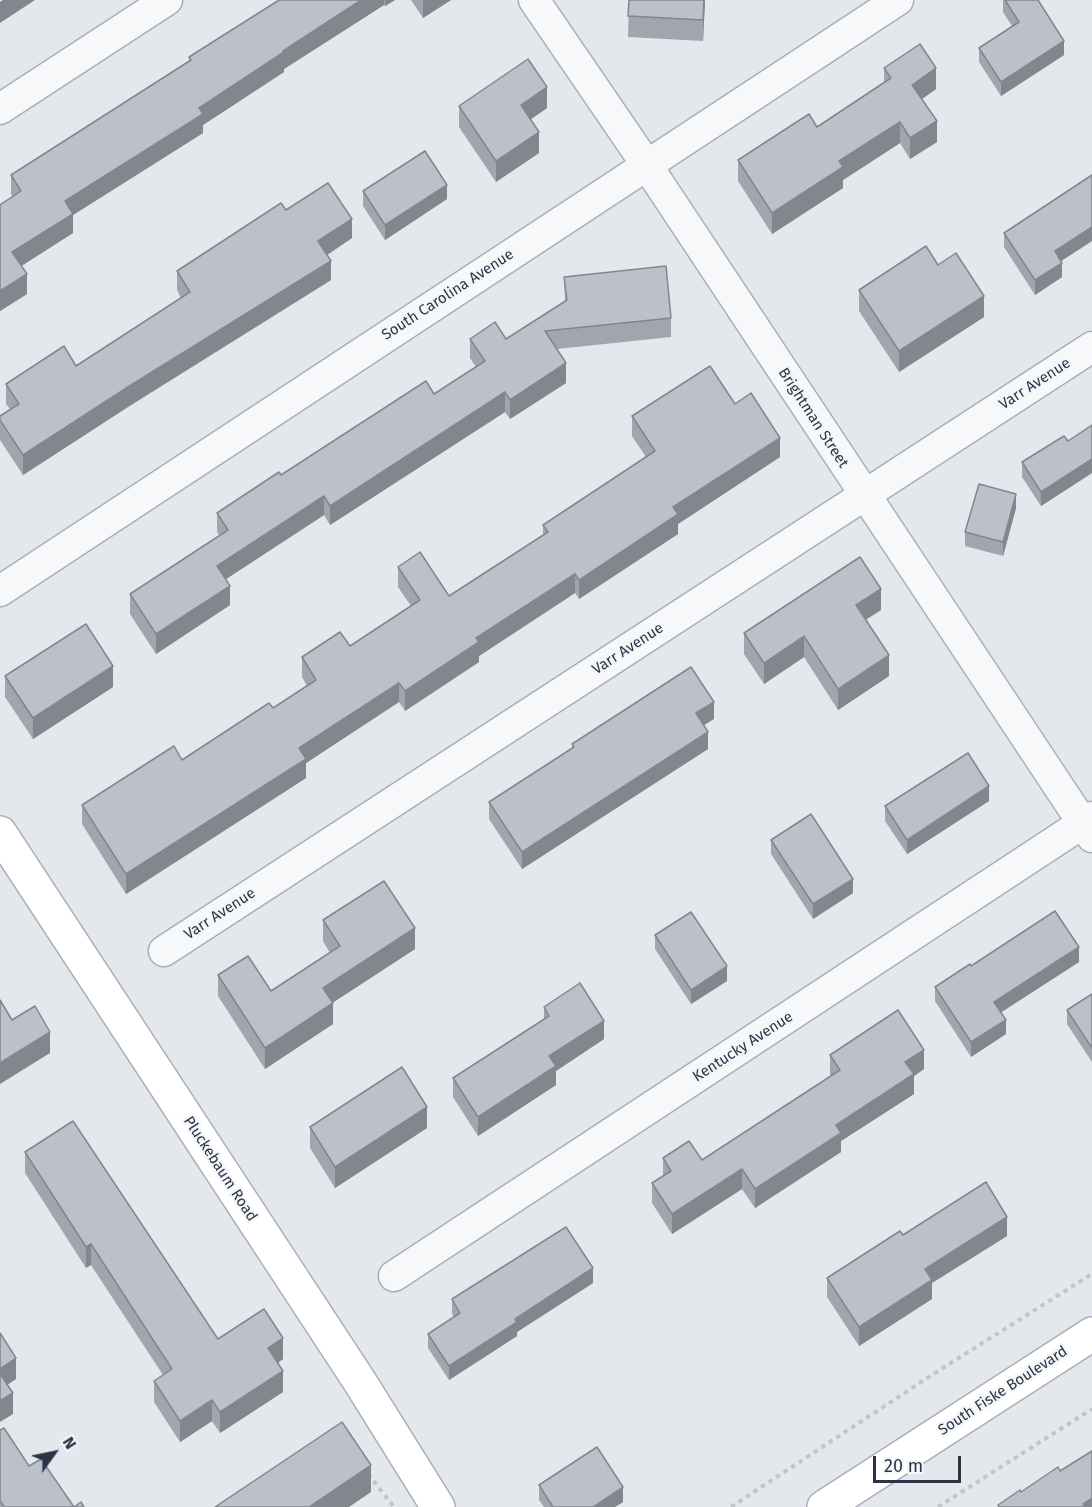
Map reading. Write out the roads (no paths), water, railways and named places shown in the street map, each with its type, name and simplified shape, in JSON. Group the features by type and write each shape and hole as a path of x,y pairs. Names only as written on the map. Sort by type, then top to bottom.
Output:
{"street":[{"path":"0,109 167,0"},
{"name":"Brightman Street","path":"534,0 646,164 864,495 1089,826"},
{"name":"South Carolina Avenue","path":"0,591 898,0"},
{"name":"Varr Avenue","path":"164,951 1092,347"},
{"name":"Kentucky Avenue","path":"394,1276 1089,826"},
{"name":"Pluckebaum Road","path":"0,833 360,1382 438,1507"},
{"name":"South Fiske Boulevard","path":"824,1507 1092,1334"}]}
